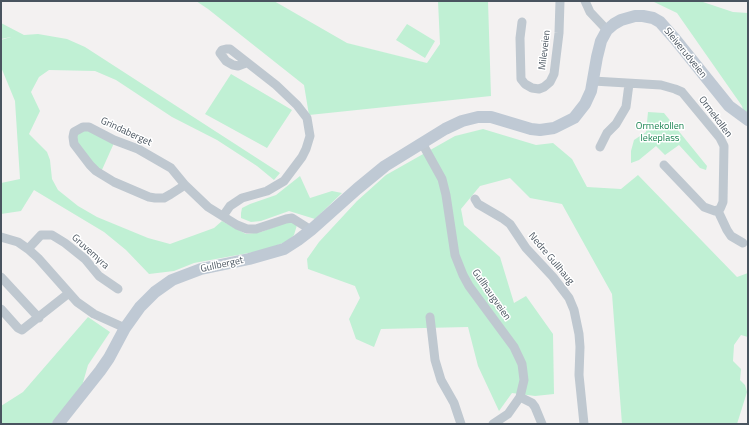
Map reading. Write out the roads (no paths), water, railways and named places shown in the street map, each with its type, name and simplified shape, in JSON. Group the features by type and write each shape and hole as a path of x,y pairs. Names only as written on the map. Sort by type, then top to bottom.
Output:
{"street":[{"name":"Mileveien","path":"522,22 520,38 522,78 525,84 532,88 539,89 550,82 554,74 559,33 560,1"},
{"path":"422,143 454,124 478,117 498,118 540,130 554,128 574,118 581,111 588,98 593,81 598,50 607,30 590,12 585,1"},
{"name":"Sleiverudveien","path":"607,30 621,20 635,16 653,18 660,22 729,106 748,120"},
{"path":"223,216 226,210 242,198 267,191 284,181 302,157 310,136 307,118 297,105 276,86 246,63"},
{"name":"Ormekollen","path":"593,81 661,85 682,92 720,138 724,146 723,202 722,207 718,211"},
{"path":"600,147 607,133 616,124 624,111 628,98 629,84"},
{"name":"Grindaberget","path":"185,185 164,198 155,198 148,197 114,182 96,171 90,165 74,144 74,132 83,127 88,127 114,140 138,149 171,168 185,185 208,207 237,225 247,229 263,227 292,218 311,230"},
{"name":"Gullberget","path":"58,424 100,371 109,358 125,328 140,306 155,292 172,280 201,269 278,251 298,240 374,174 398,157 422,143"},
{"name":"Gullhaugveien","path":"422,143 442,179 446,195 455,255 463,275 469,286 520,357 524,380 520,397 508,414 493,424"},
{"path":"664,165 704,207 709,210 718,211 731,236 743,243"},
{"name":"Nedre Gullhaug","path":"475,199 478,204 510,224 526,248 553,277 569,298 577,319 579,334 579,382 584,424"},
{"name":"Gruvemyra","path":"28,249 41,235 52,235 85,259 99,276 118,289"},
{"path":"1,237 18,242 28,249 78,302 94,314 125,328"},
{"path":"1,277 39,318"},
{"path":"1,309 18,328 22,330 69,293"},
{"path":"430,317 435,360 441,380 454,403 461,424"},
{"path":"520,397 532,403 536,407 542,424"}],"park label":[{"name":"Ormekollen lekeplass","path":"660,132"}]}
